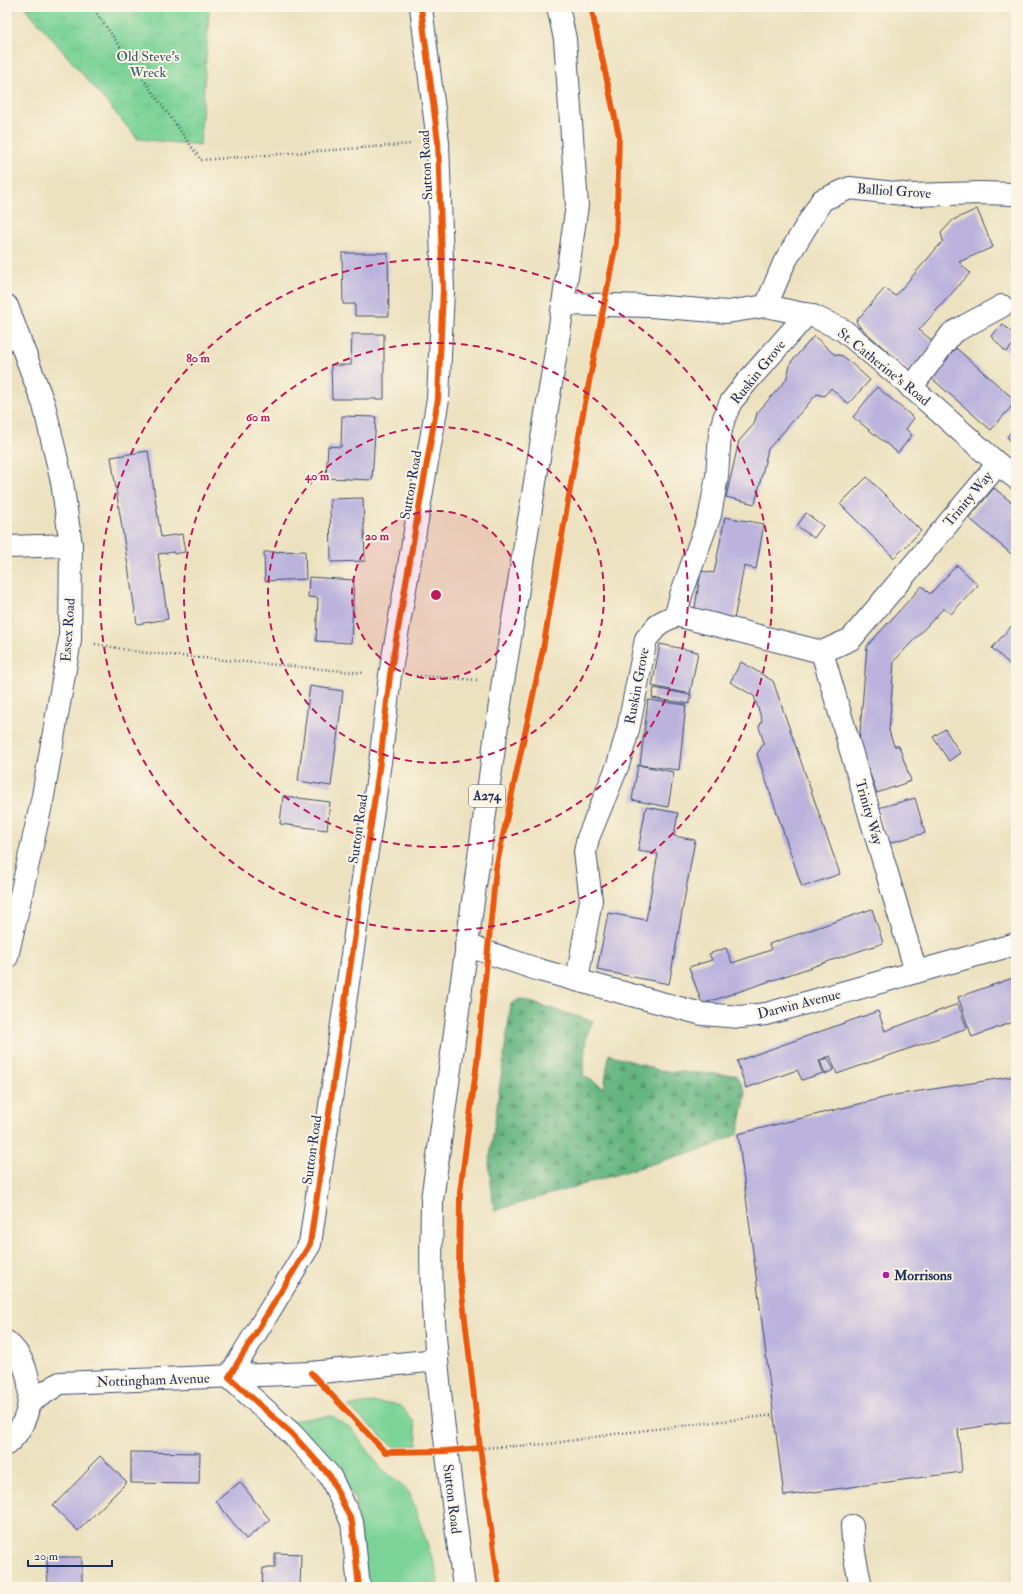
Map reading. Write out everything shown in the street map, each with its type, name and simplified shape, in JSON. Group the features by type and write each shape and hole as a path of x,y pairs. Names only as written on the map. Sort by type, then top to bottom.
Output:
{"street":[{"name":"Sutton Road","path":"229,1377 310,1244 379,771 390,675 438,399 443,290 438,142 420,7"},
{"name":"Sutton Road","path":"464,1587 446,1451 437,1360 432,1287 432,1200 503,682 563,304 577,205 565,39 558,7"},
{"name":"Balliol Grove","path":"766,306 784,263 822,200 850,188 912,194 1016,193"},
{"name":"St. Catherine's Road","path":"563,304 651,306 727,312 766,306 807,314 843,330 1016,478"},
{"name":"Essex Road","path":"7,306 44,405 62,482 71,545 70,640 44,796 7,957"},
{"path":"911,388 952,333 1002,306"},
{"name":"Ruskin Grove","path":"577,980 591,900 585,852 588,838 615,772 628,730 646,639 660,623 676,615 681,595 710,515 717,476 720,434 724,418 731,402 807,314"},
{"name":"Trinity Way","path":"916,972 822,652 851,638 998,464"},
{"path":"7,546 71,545"},
{"path":"676,615 822,652"},
{"name":"Darwin Avenue","path":"466,945 539,970 702,1014 740,1017 766,1014 1016,944"},
{"path":"11,1346 60,1383 30,1402"},
{"path":"7,1444 14,1438 24,1421 30,1402 28,1374 11,1346"},
{"name":"Nottingham Avenue","path":"60,1383 311,1373 437,1360"},
{"path":"229,1377 292,1434 330,1476 352,1522 359,1587"},
{"path":"852,1526 854,1553 861,1587"}],"path":[{"path":"92,7 201,160 438,142"},
{"path":"70,640 139,652 390,675 503,682"},
{"path":"446,1451 549,1444 614,1434 774,1415"},
{"path":"479,1440 481,1456"}],"green space":[{"name":"Old Steve's Wreck","path":"25,7 208,7 209,13 200,145 138,139"},
{"path":"520,999 593,1021 586,1037 583,1075 604,1088 609,1054 661,1071 736,1075 746,1093 738,1134 709,1147 494,1211 489,1164 511,1004"},
{"path":"372,1403 389,1403 401,1406 414,1422 418,1444 395,1448 348,1406"},
{"path":"332,1416 352,1429 380,1467 409,1492 436,1569 438,1587 367,1587 355,1499 334,1466 288,1421"}],"building":[{"path":"7,7 16,7 7,16"},
{"path":"977,209 993,247 959,262 970,273 919,330 935,343 909,371 859,326 856,321 885,288 895,296 943,241 941,233 953,220"},
{"path":"342,253 388,253 389,316 355,316 355,304 343,304"},
{"path":"1003,324 1016,337 1016,342 1006,352 991,336"},
{"path":"352,334 384,334 384,399 332,399 331,365 351,365"},
{"path":"814,336 834,354 843,356 870,380 848,404 831,388 824,396 817,394 768,449 755,504 726,497 739,441 754,424 757,413 786,380 791,362"},
{"path":"956,348 1016,401 991,430 930,377"},
{"path":"877,387 914,418 906,429 912,435 898,453 853,417"},
{"path":"342,416 376,417 372,480 326,478 328,446 341,447"},
{"path":"1016,427 1016,445 1007,437"},
{"path":"148,451 161,537 182,534 185,552 158,554 168,619 137,624 111,457"},
{"path":"867,477 921,531 894,558 840,504"},
{"path":"994,488 1016,506 1016,558 969,518"},
{"path":"363,498 365,561 331,562 330,499"},
{"path":"806,513 823,526 814,538 797,526"},
{"path":"725,517 764,524 756,569 744,566 734,620 694,613 701,571 714,573"},
{"path":"305,551 306,579 265,581 264,552"},
{"path":"957,565 978,585 951,614 944,608 894,661 889,731 894,746 899,746 911,781 877,793 859,744 867,646 922,586 930,594"},
{"path":"309,577 354,580 351,643 316,641 318,598 308,597"},
{"path":"1016,621 1016,670 992,648"},
{"path":"660,644 698,652 690,694 652,686"},
{"path":"741,662 773,681 840,874 802,887 757,754 764,743 759,727 762,720 754,696 730,682"},
{"path":"310,686 343,691 331,786 298,781"},
{"path":"654,688 691,695 689,704 652,698"},
{"path":"648,700 686,705 679,770 640,765"},
{"path":"945,729 960,753 949,761 933,737"},
{"path":"638,765 674,772 668,807 632,800"},
{"path":"283,796 330,802 327,830 280,824"},
{"path":"915,798 925,833 889,843 878,808"},
{"path":"646,807 678,813 674,836 695,840 669,984 597,970 608,913 646,920 658,854 638,851"},
{"path":"872,909 883,943 702,1004 689,967 712,960 709,954 726,948 732,963 771,950 769,944"},
{"path":"1013,978 1016,984 1016,1021 972,1037 958,997"},
{"path":"958,1004 967,1028 837,1074 830,1056 819,1060 823,1073 802,1080 797,1070 746,1088 737,1061 878,1011 885,1031"},
{"path":"828,1058 834,1070 825,1074 820,1061"},
{"name":"Morrisons","path":"1016,1076 1016,1421 958,1430 962,1472 784,1496 738,1134 895,1095"},
{"path":"131,1452 200,1453 199,1484 131,1483"},
{"path":"100,1456 127,1482 78,1531 53,1506"},
{"path":"240,1482 270,1520 246,1539 216,1501"},
{"path":"275,1553 301,1554 300,1587 262,1587 263,1568 275,1568"},
{"path":"47,1557 82,1557 82,1587 48,1587"}],"cycle path":[{"path":"359,1587 352,1522 330,1476 292,1434 229,1377 310,1244 381,755 390,675 438,399 443,290 438,142 421,7"},
{"path":"499,1587 480,1448 459,1267 460,1192 477,1062 496,868 543,649 581,424 616,243 619,136 591,7"},
{"path":"311,1373 385,1452 446,1451 480,1448"}],"place":[{"name":"Morrisons","path":"886,1275"}]}
